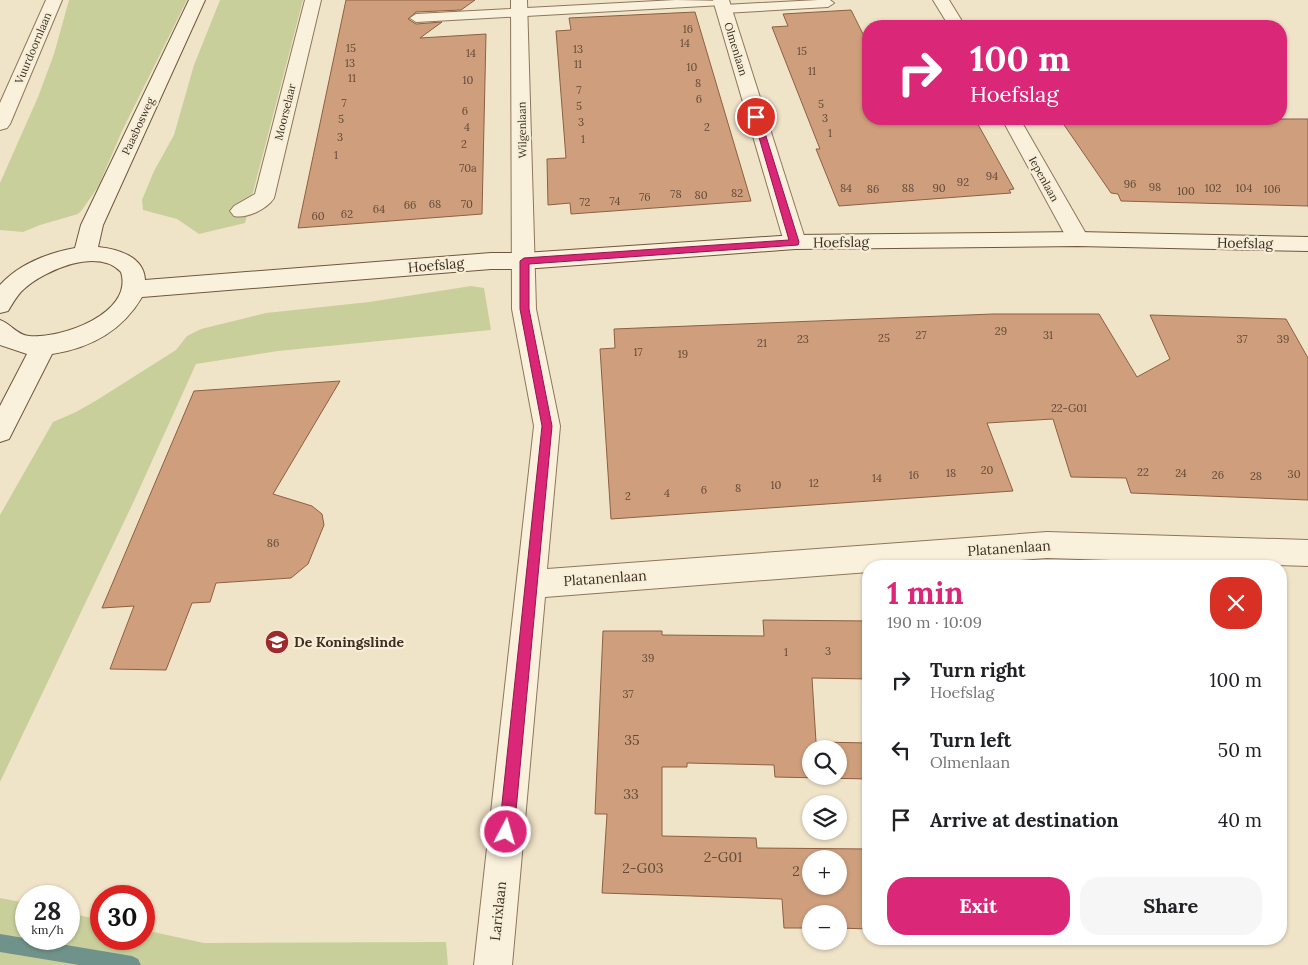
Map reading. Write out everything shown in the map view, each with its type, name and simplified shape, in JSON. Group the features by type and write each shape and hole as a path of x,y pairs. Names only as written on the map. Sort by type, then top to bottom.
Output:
{"street":[{"name":"Vuurdoornlaan","path":"0,124 16,71 54,0"},
{"name":"Paasbosweg","path":"85,254 92,225 197,0"},
{"name":"Moorselaar","path":"241,211 264,198 313,0"},
{"path":"941,0 953,20"},
{"name":"Olmenlaan","path":"722,4 795,242"},
{"name":"Wilgenlaan","path":"519,6 524,261"},
{"name":"Iepenlaan","path":"1014,125 1078,239"},
{"name":"Hoefslag","path":"135,289 491,261 524,261 795,242 1078,239 1308,244"},
{"path":"0,303 15,284 35,270 60,259 85,254 107,255 124,262 134,274 135,289 127,304 113,319 92,332 68,342 44,346 24,344 8,338 0,329"},
{"name":"Larixlaan","path":"493,965 547,426 524,309 524,261"},
{"path":"0,431 44,346"},
{"name":"Platanenlaan","path":"531,584 1047,545 1308,553"}],"lane":[{"path":"416,18 519,6 828,2"}],"green space":[{"path":"69,0 187,0 122,131 98,187 82,210 78,214 23,232 0,230 0,183 38,97 54,54"},
{"path":"220,0 303,0 245,223 199,234 177,219 143,210 142,200 154,171 174,135 194,65"},
{"path":"471,286 484,288 491,330 278,351 196,364 133,503 0,782 0,515 53,422 97,400 176,350 187,336 201,329 266,313 369,302"},
{"path":"0,898 15,901 15,950 80,950 80,915 90,918 90,950 155,950 155,932 204,943 446,942 448,965 0,965"}],"building":[{"path":"346,0 475,0 461,10 416,12 408,19 416,24 442,22 420,38 486,34 482,214 298,228"},
{"path":"851,10 862,32 862,125 978,125 1014,189 1009,190 1011,193 839,206 816,149 820,149 772,27 788,26 783,14"},
{"path":"695,12 751,201 571,214 570,203 548,205 547,159 566,158 556,31 571,30 569,18"},
{"path":"1287,119 1308,119 1308,206 1121,201 1118,194 1111,193 1064,125 1287,125"},
{"path":"993,314 1099,314 1137,377 1170,359 1150,315 1286,319 1308,358 1308,500 1131,493 1126,478 1071,477 1053,419 987,423 1013,491 611,519 600,349 615,348 614,329"},
{"path":"340,381 273,494 312,506 322,514 324,525 308,564 291,578 216,583 210,602 192,603 166,670 110,669 134,606 102,608 194,391"},
{"path":"763,620 862,621 862,679 812,678 816,740 802,740 802,778 775,777 774,765 687,763 687,767 662,767 662,836 756,838 757,848 862,849 862,929 847,928 847,905 802,905 802,928 784,928 782,899 602,893 607,814 595,814 603,631 662,631 662,635 764,636"},
{"path":"847,743 862,743 862,779 847,779"}],"waterway":[{"path":"0,943 132,965"}],"place":[{"name":"De Koningslinde","path":"277,642"}],"route":[{"path":"506,832 547,426 524,309 524,261 795,242 756,117"}]}
